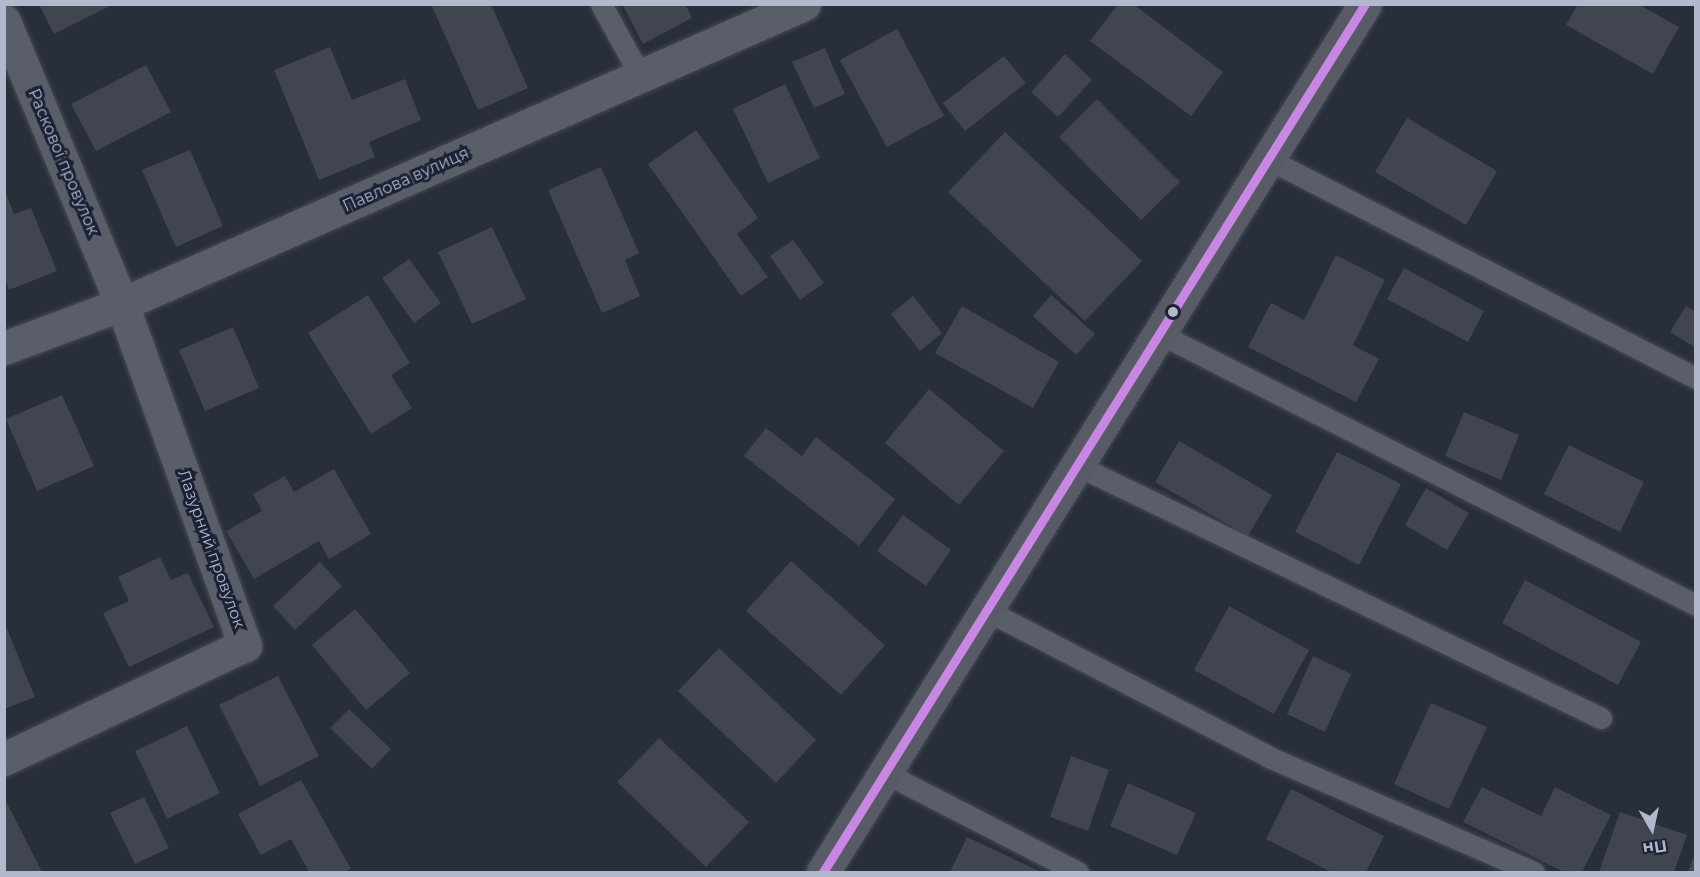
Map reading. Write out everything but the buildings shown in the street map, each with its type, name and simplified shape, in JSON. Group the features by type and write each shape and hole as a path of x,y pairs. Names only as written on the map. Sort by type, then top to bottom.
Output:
{"street":[{"name":"Павлова вулиця","path":"4,348 122,304 804,4"},
{"path":"823,873 1074,464 1160,334 1365,4"},
{"name":"Раскової провулок","path":"4,21 122,304"},
{"name":"Лазурний провулок","path":"4,759 245,645 122,304"}],"lane":[{"path":"601,4 641,77"},
{"path":"1268,159 1695,378"},
{"path":"1160,334 1695,605"},
{"path":"1074,464 1601,718"},
{"path":"986,610 1269,757 1534,873"},
{"path":"885,773 1078,873"}],"transit line":[{"path":"823,872 1365,4"}]}
